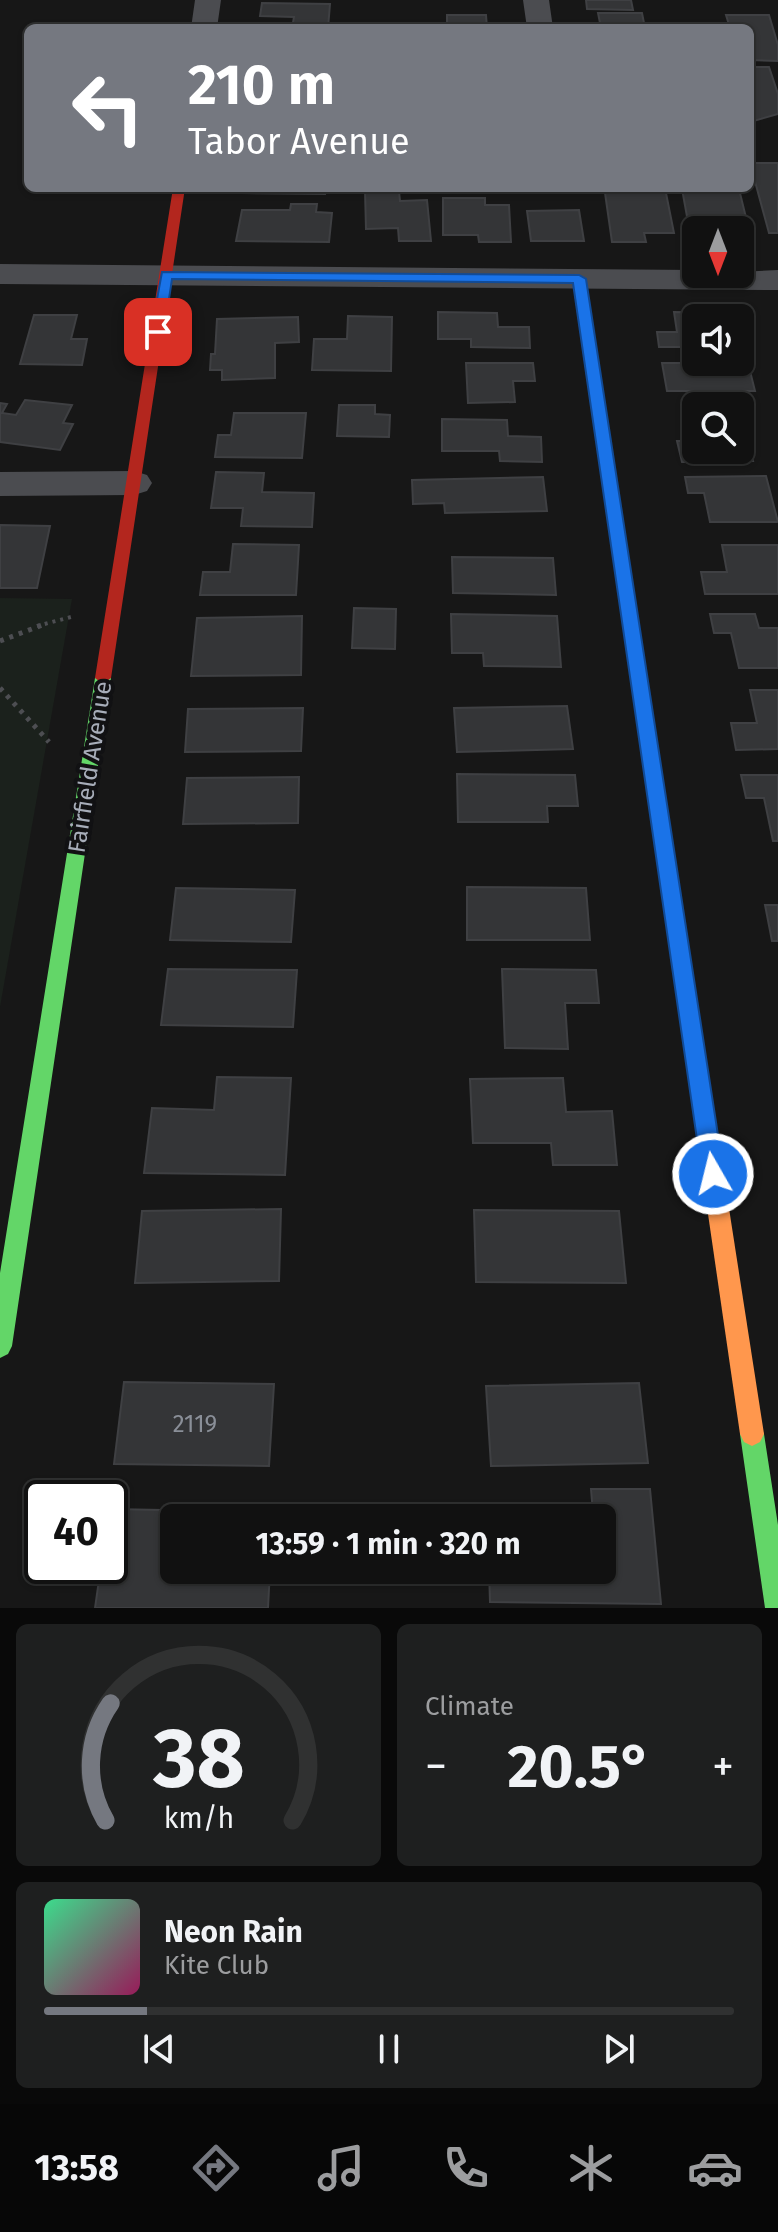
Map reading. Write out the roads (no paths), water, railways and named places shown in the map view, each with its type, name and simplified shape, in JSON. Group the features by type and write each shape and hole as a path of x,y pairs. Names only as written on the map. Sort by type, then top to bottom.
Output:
{"street":[{"path":"205,24 208,0"},
{"path":"536,0 539,24"},
{"name":"Fairfield Avenue","path":"0,1346 178,192"},
{"path":"0,274 778,280"},
{"path":"579,279 778,1608"},
{"path":"0,484 134,483"}]}
